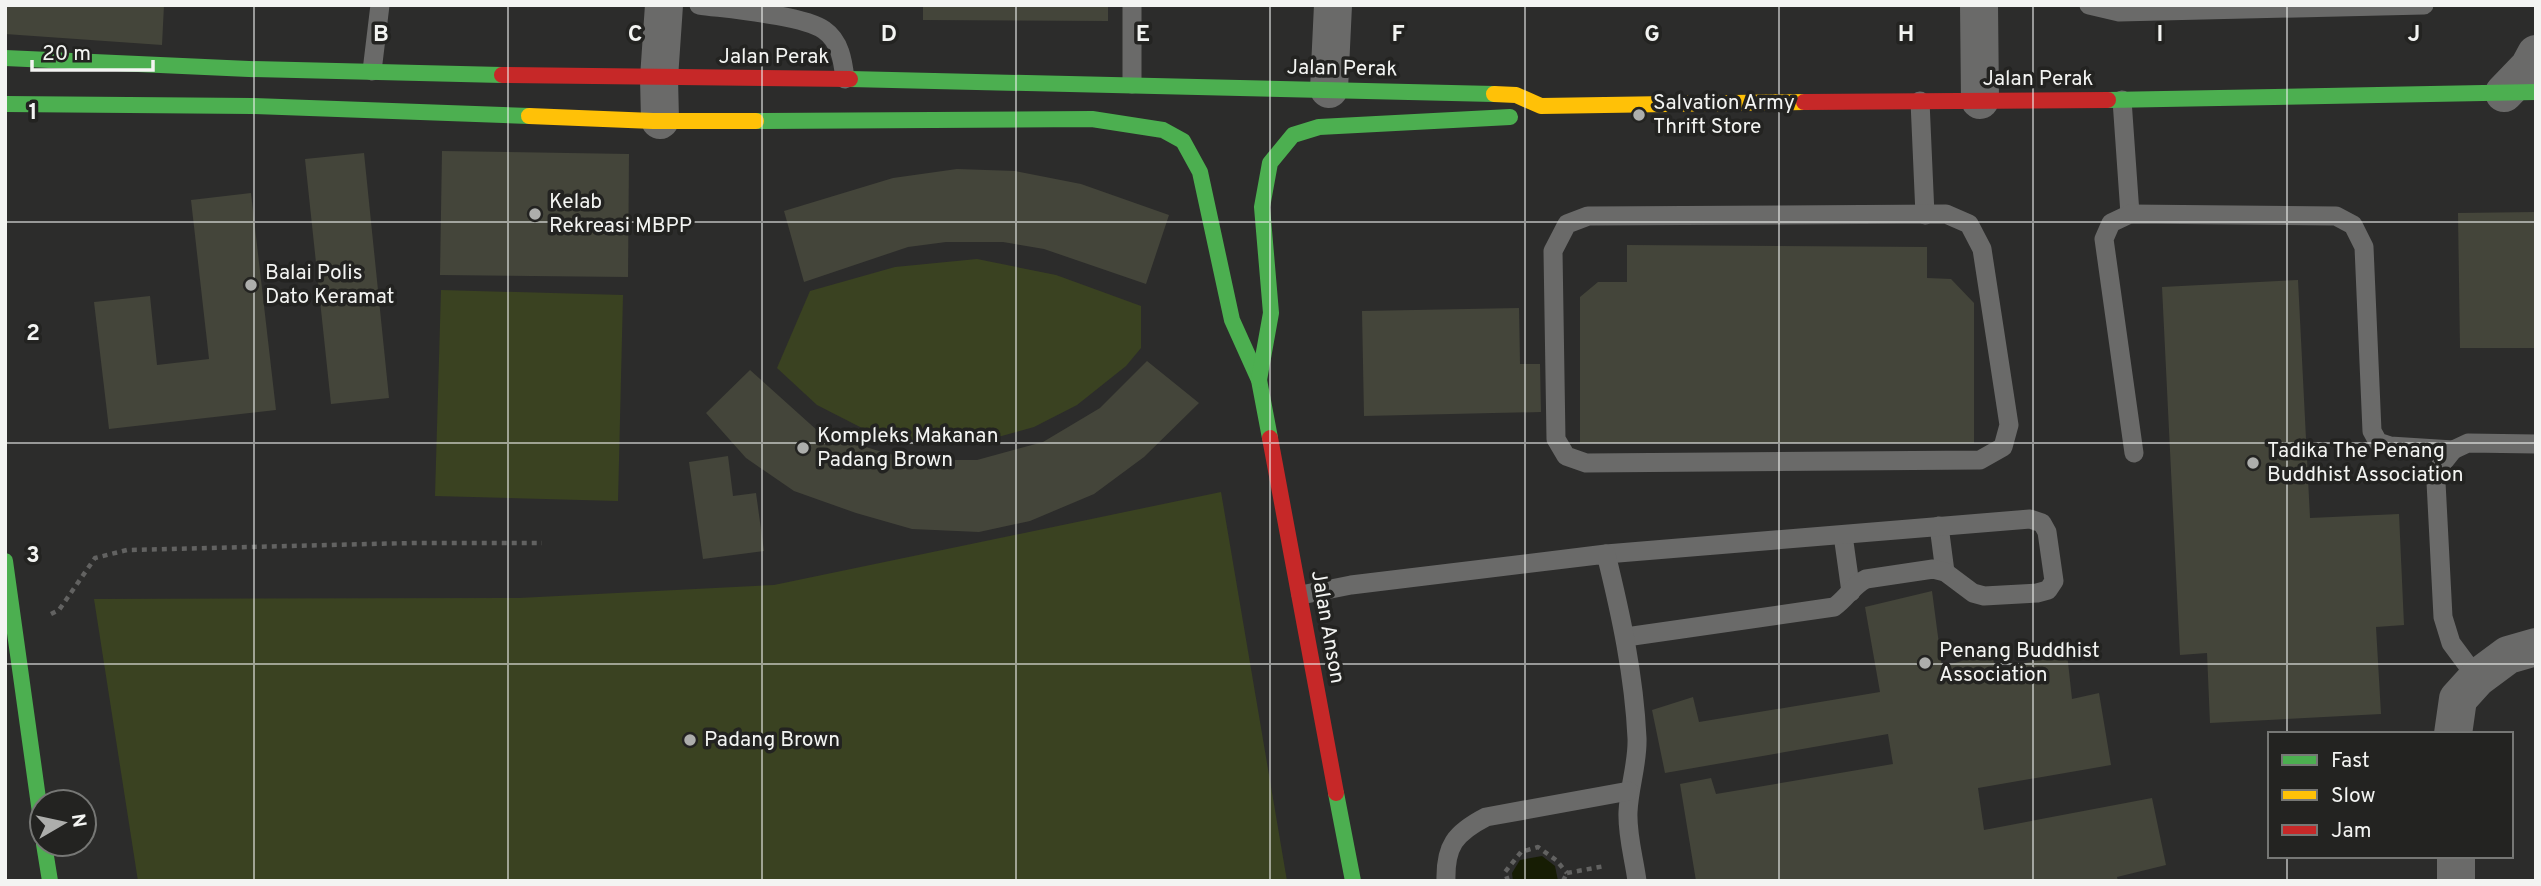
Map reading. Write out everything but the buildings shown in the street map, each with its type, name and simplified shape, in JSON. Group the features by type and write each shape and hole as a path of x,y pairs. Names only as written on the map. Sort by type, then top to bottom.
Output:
{"main road":[{"name":"Jalan Perak","path":"5,58 249,69 1132,84 1212,89 1516,94 1541,106 2520,93"},
{"path":"5,104 253,106 678,121 1093,119 1163,130 1183,141 1200,172 1232,320 1259,380"},
{"name":"Jalan Perak","path":"1259,380 1272,313 1262,207 1270,163 1293,135 1318,127 1525,116 1541,106"},
{"name":"Jalan Anson","path":"1259,380 1353,881"},
{"path":"5,561 37,788"},
{"path":"46,858 50,881"}],"street":[{"path":"664,5 659,78 678,121"},
{"path":"1329,89 1333,5"},
{"path":"1979,5 1980,100"},
{"path":"2520,93 2536,54"},
{"path":"2453,732 2458,699 2477,678 2508,655 2536,647"},
{"path":"2456,858 2456,881"}],"lane":[{"path":"372,71 380,5"},
{"path":"699,5 794,18 824,29 843,57 845,79"},
{"path":"1132,5 1132,84"},
{"path":"2089,5 2119,12 2424,5"},
{"path":"2122,100 2130,215"},
{"path":"1920,101 1925,215"},
{"path":"1946,214 1969,224 1982,250 2009,425 2003,447 1980,460 1586,463 1566,456 1556,439 1553,251 1567,224 1588,216 1925,215 1946,214"},
{"path":"2134,453 2104,239 2111,223 2130,215 2336,216 2353,225 2364,247 2372,431 2378,443 2390,446 2453,450"},
{"path":"2477,678 2451,643 2443,617 2436,482 2441,465 2453,450 2468,443 2536,444"},
{"path":"1300,595 1351,585 1606,554 2030,519 2042,523 2047,532 2054,581 2048,590 2037,593 1984,596 1973,593 1945,572 1933,569 1858,582 1834,607 1626,637"},
{"path":"1939,526 1945,572"},
{"path":"1843,535 1851,592"},
{"path":"1606,554 1626,637 1637,737 1637,754 1627,816 1637,881"},
{"path":"1446,881 1446,862 1452,843 1466,827 1486,817 1629,791"}],"path":[{"path":"15,631 59,610 95,558 127,550 542,542"},
{"path":"1508,881 1506,872 1521,852 1538,848 1556,860 1567,873"},
{"path":"1567,873 1634,861"},
{"path":"1563,881 1567,873"}],"shaded area":[{"path":"977,259 1056,275 1141,306 1141,348 1126,366 1077,405 1034,427 987,440 922,442 862,428 817,405 777,368 810,291 895,267"},
{"path":"441,290 623,295 618,501 435,496"},
{"name":"Padang Brown","path":"1221,492 1287,881 138,881 94,599 519,598 774,585"},
{"path":"1542,856 1555,866 1558,881 1513,881 1512,873 1520,860"}],"traffic: fast":[{"path":"5,58 249,69 502,75"},
{"path":"850,79 1494,94"},
{"path":"2108,100 2536,92"},
{"path":"5,104 252,106 529,116"},
{"path":"1259,380 1271,313 1262,207 1270,163 1293,135 1319,127 1510,117"},
{"path":"756,121 1092,119 1163,130 1183,141 1200,172 1232,320 1259,380 1270,438"},
{"path":"5,561 37,788"},
{"path":"1336,793 1353,881"},
{"path":"46,858 50,881"}],"traffic: slow":[{"path":"1494,94 1516,95 1541,106 1804,102"},
{"path":"529,116 653,121 756,121"}],"traffic: jam":[{"path":"502,75 850,79"},
{"path":"1804,102 2108,100"},
{"path":"1270,438 1336,793"}],"place":[{"name":"Salvation Army Thrift Store","path":"1639,115"},
{"name":"Kelab Rekreasi MBPP","path":"535,214"},
{"name":"Balai Polis Dato Keramat","path":"251,285"},
{"name":"Kompleks Makanan Padang Brown","path":"803,448"},
{"name":"Tadika The Penang Buddhist Association","path":"2253,463"},
{"name":"Penang Buddhist Association","path":"1925,663"},
{"name":"Padang Brown","path":"690,740"}]}
